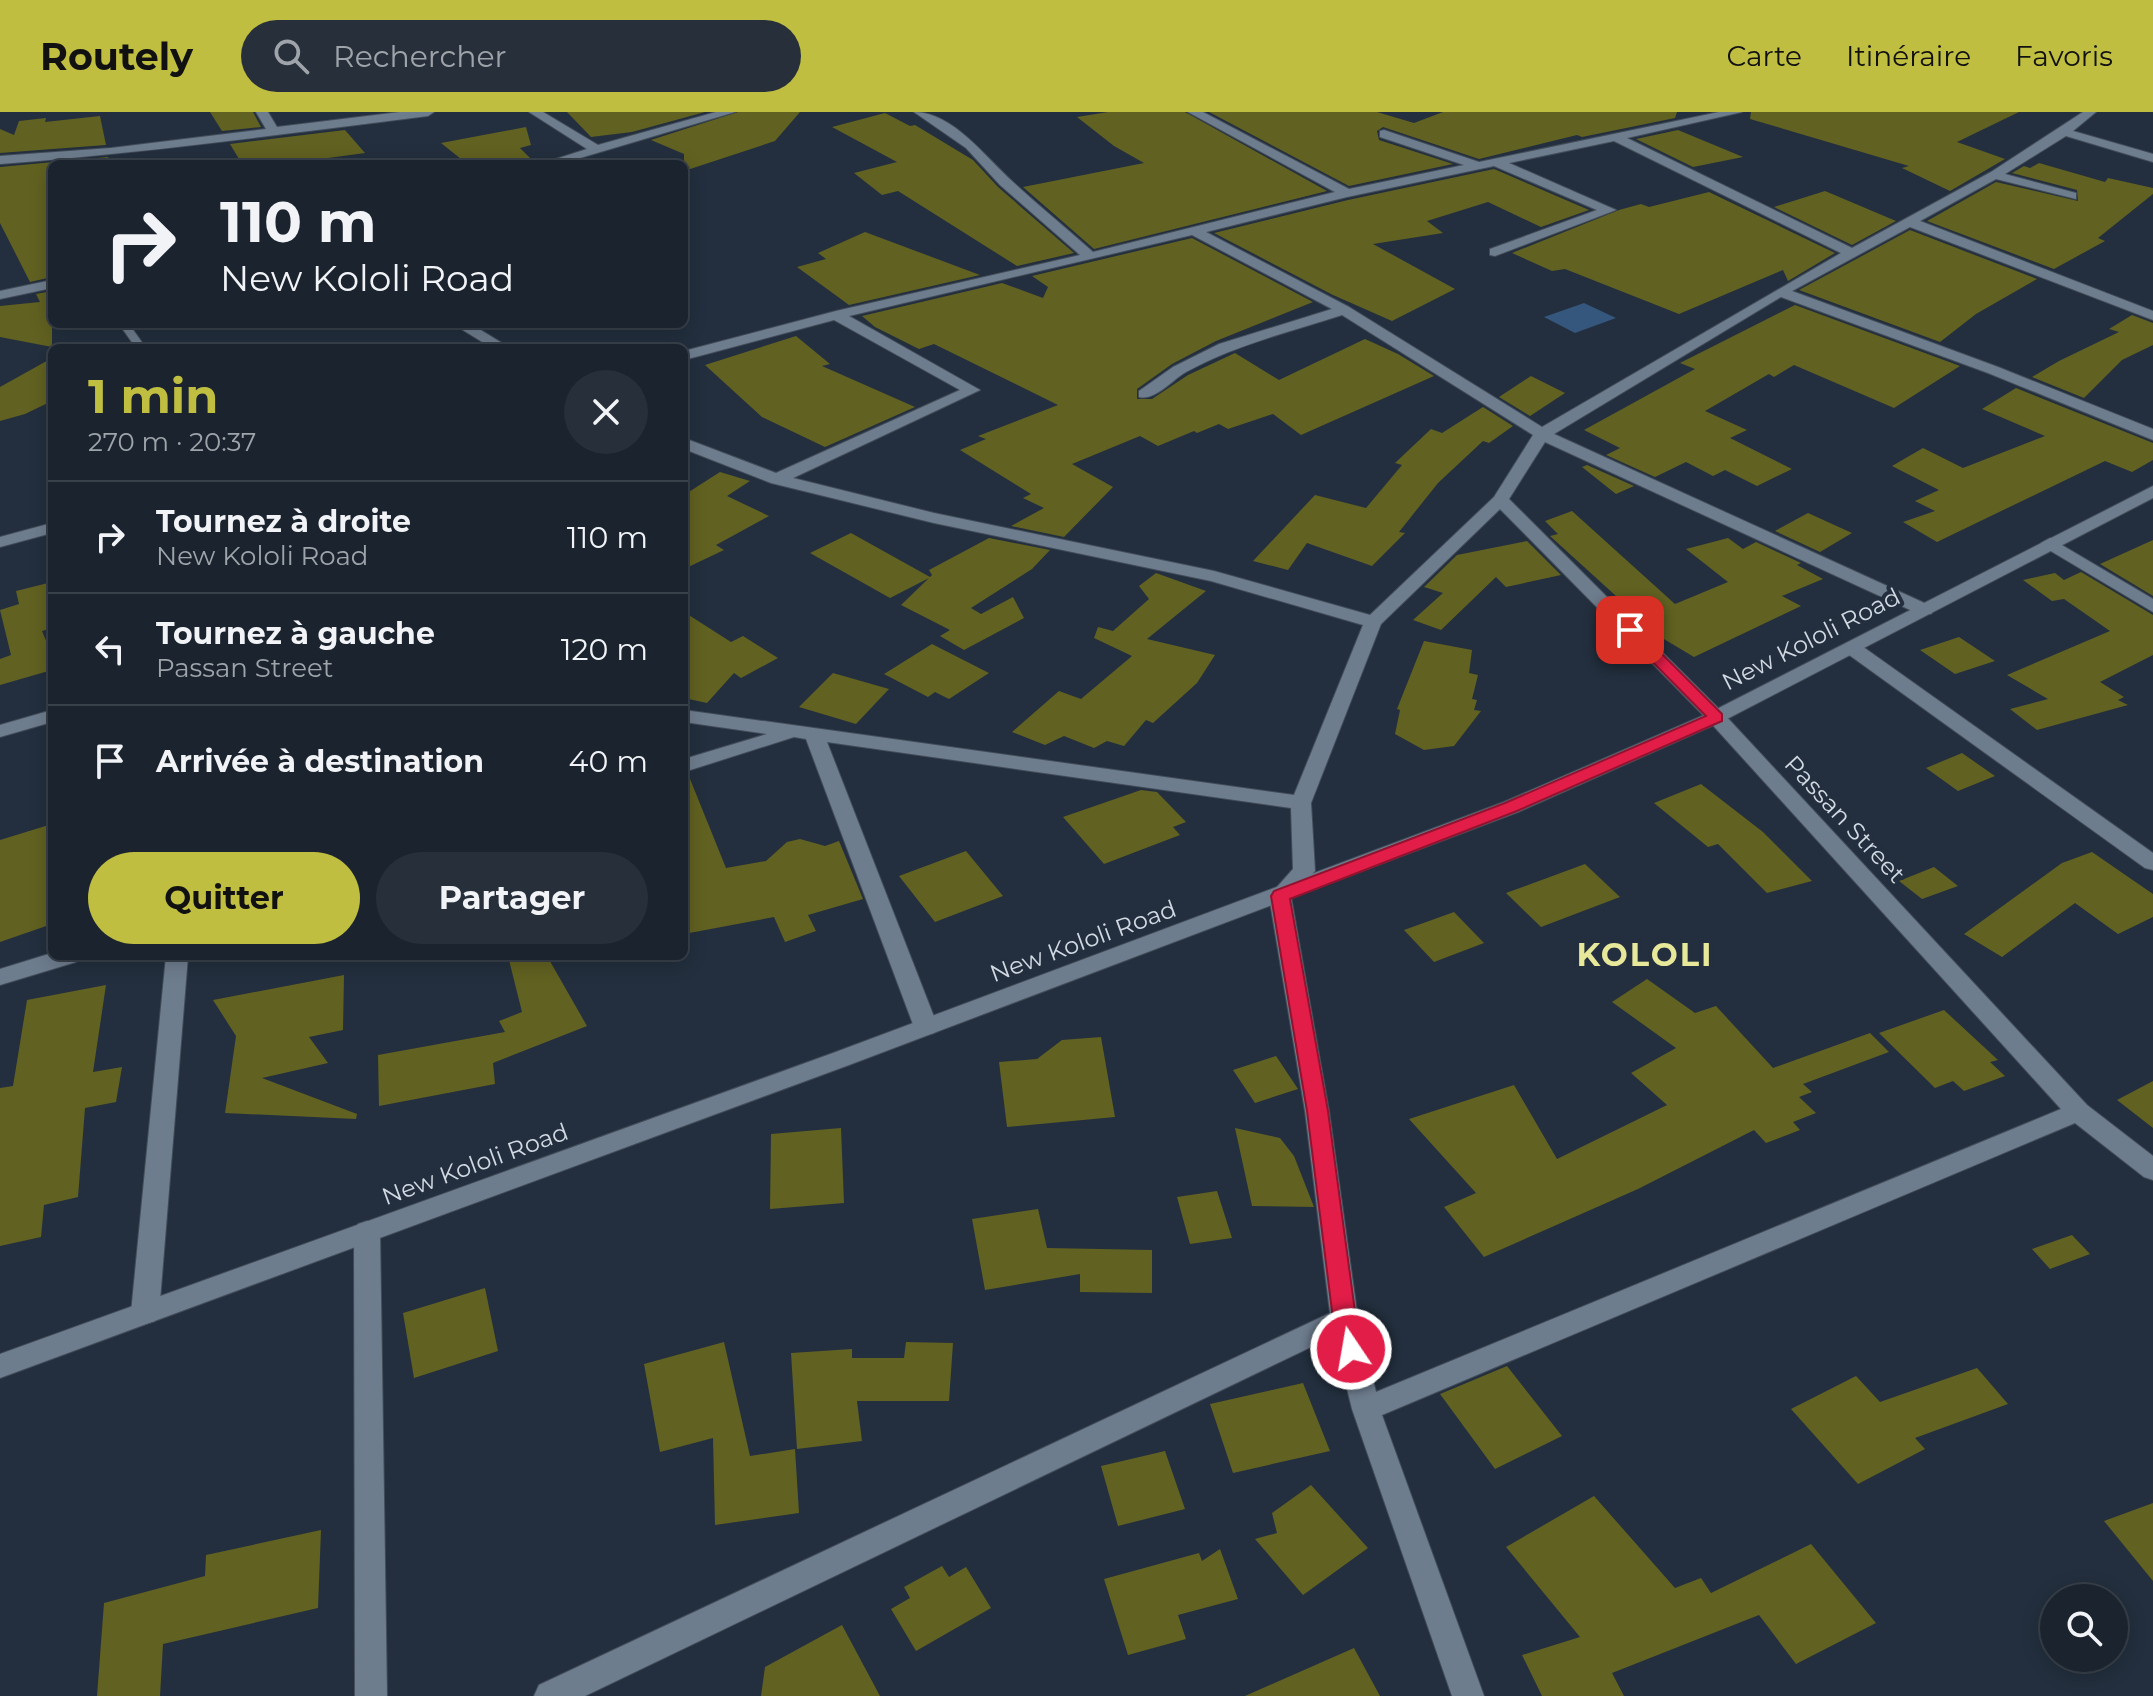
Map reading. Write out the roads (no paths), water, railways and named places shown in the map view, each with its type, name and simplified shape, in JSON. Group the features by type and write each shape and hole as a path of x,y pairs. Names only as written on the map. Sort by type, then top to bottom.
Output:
{"street":[{"path":"262,112 274,133"},
{"path":"0,160 111,152 428,112"},
{"path":"535,112 596,149"},
{"path":"559,160 729,112"},
{"path":"920,112 970,145 1005,182 1090,256"},
{"path":"1194,112 1347,193"},
{"path":"688,355 836,315 1347,193 1736,112"},
{"path":"1468,1696 1366,1409 1344,1319 1317,1111 1280,896 1304,871 1301,803 1373,622 1500,500 1542,434 1780,292 1995,175 2090,112"},
{"path":"2064,132 2153,158"},
{"path":"1384,134 1475,164"},
{"path":"1617,138 1852,253"},
{"path":"111,152 129,160"},
{"path":"1493,161 1609,210 1495,252"},
{"path":"1995,175 2071,196"},
{"path":"1909,222 2153,316"},
{"path":"1192,230 1344,310 1542,434 1925,610"},
{"path":"0,295 48,285"},
{"path":"1780,292 1993,370 2153,435"},
{"path":"1144,394 1178,370 1224,347 1344,310"},
{"path":"777,479 972,390 836,315"},
{"path":"467,328 496,344"},
{"path":"688,445 777,479 934,518 1214,576 1373,622"},
{"name":"New Kololi Road","path":"0,1366 926,1027 1511,807 1716,717 2153,491"},
{"name":"Passan Street","path":"1500,500 1716,717 2078,1112 2153,1170"},
{"path":"0,542 48,529"},
{"path":"2050,543 2153,607"},
{"path":"1852,648 2153,863"},
{"path":"0,731 48,717"},
{"path":"688,717 815,737 1301,803"},
{"path":"688,765 790,733"},
{"path":"815,737 926,1027"},
{"path":"0,977 55,960"},
{"path":"145,1313 177,960"},
{"path":"1366,1409 2078,1112"},
{"path":"367,1231 371,1696"},
{"path":"550,1696 1344,1319"}],"district":[{"name":"KOLOLI","path":"1645,954"}]}
